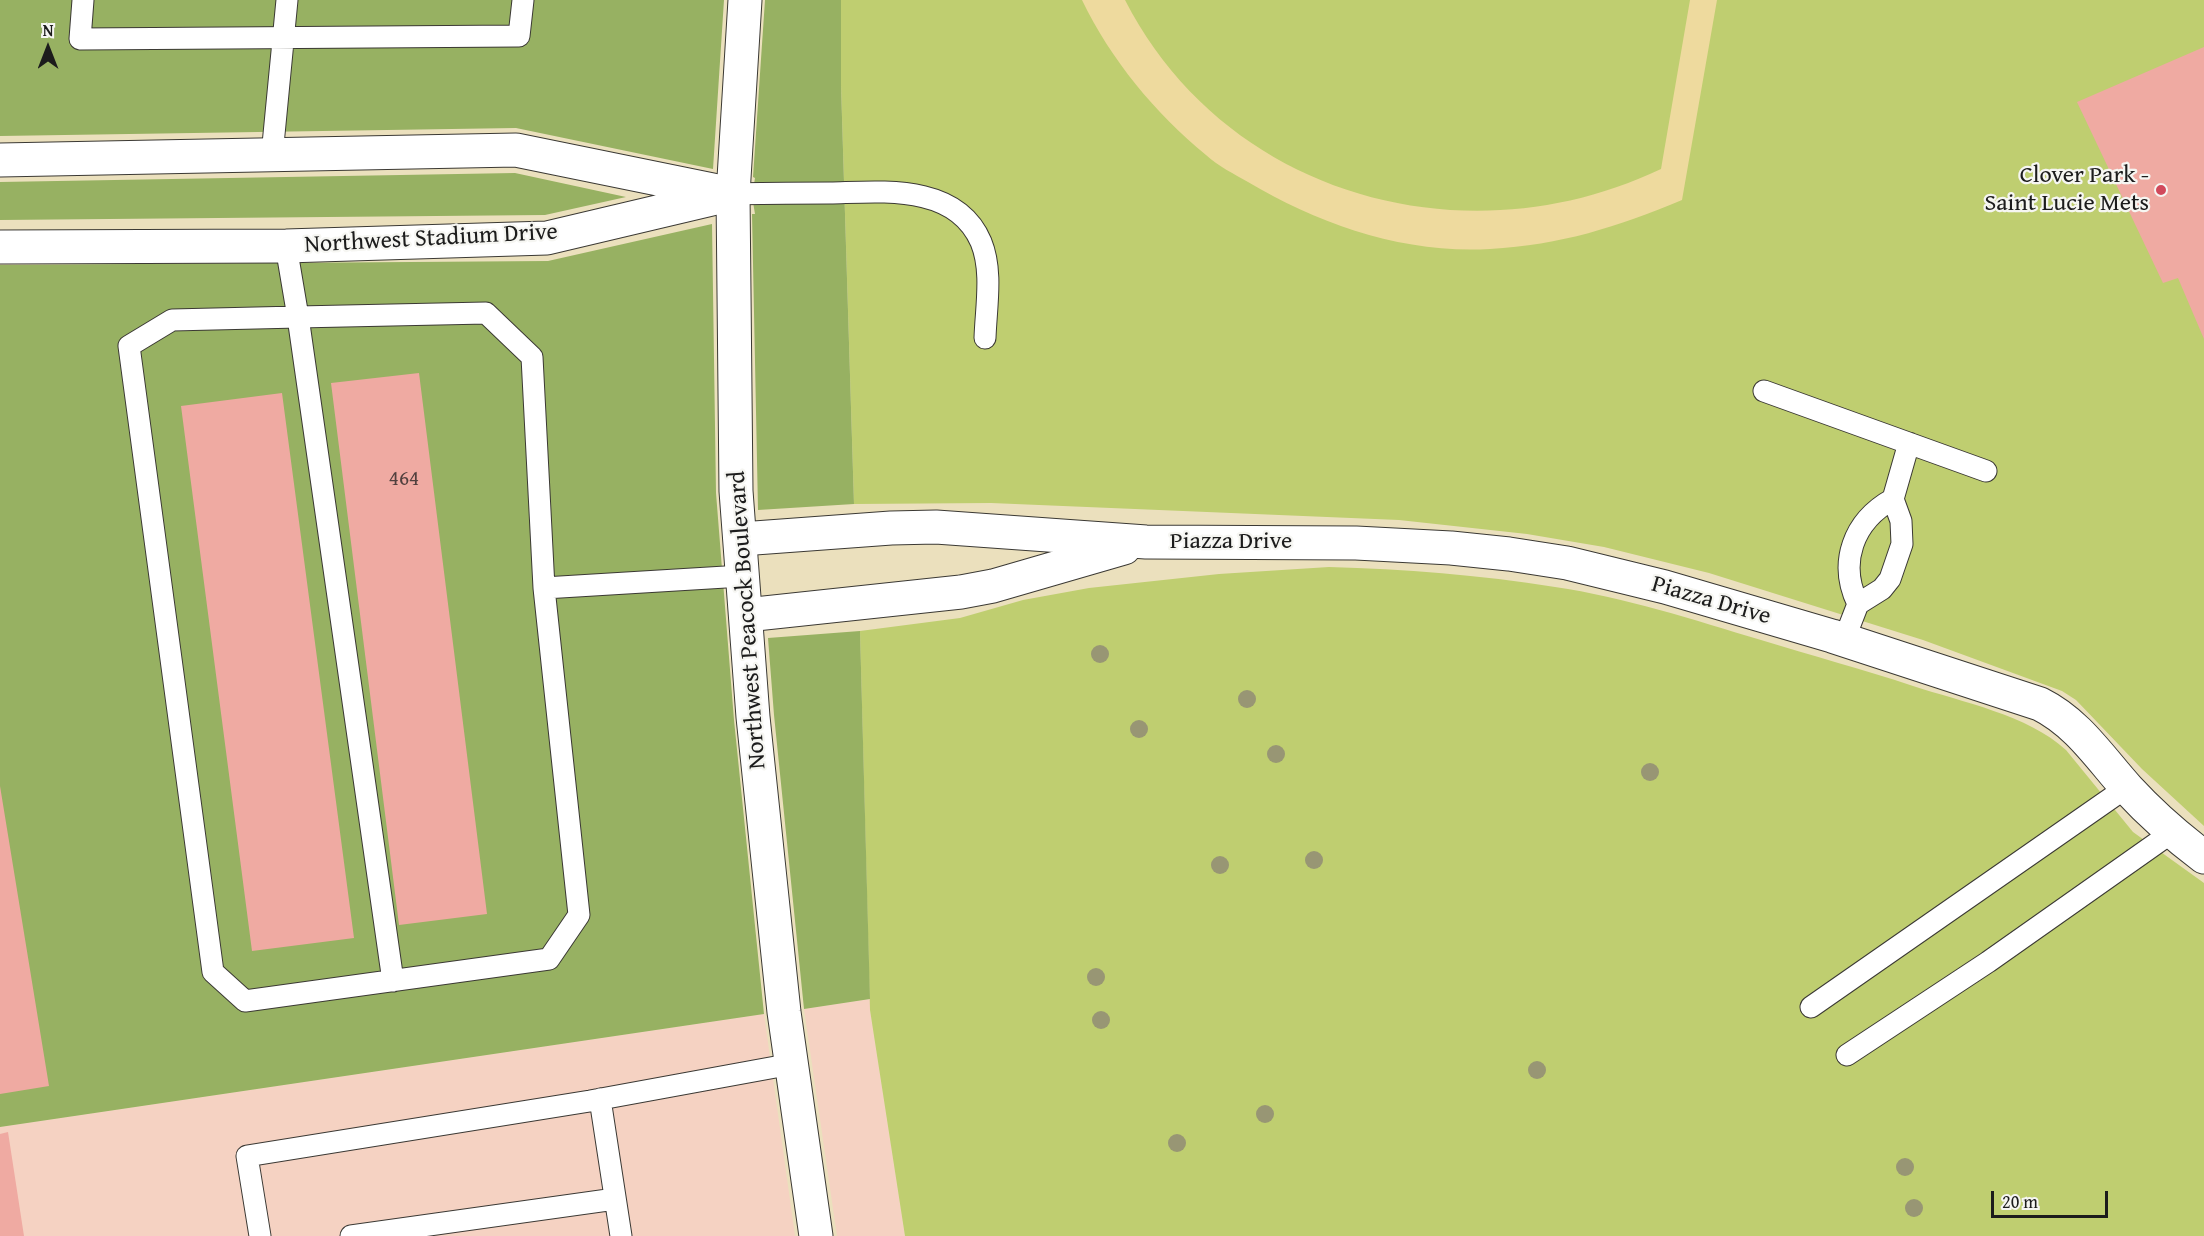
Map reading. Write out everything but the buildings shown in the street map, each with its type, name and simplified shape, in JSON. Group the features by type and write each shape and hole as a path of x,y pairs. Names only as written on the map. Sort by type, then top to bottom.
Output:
{"street":[{"name":"Northwest Peacock Boulevard","path":"745,0 733,194 736,491 753,717 784,1012 816,1236"},
{"path":"0,160 516,150 733,194"},
{"name":"Northwest Stadium Drive","path":"0,247 286,246 547,238 733,194"},
{"name":"Piazza Drive","path":"741,540 936,526 1146,542 1356,543 1451,548 1567,563 1665,587 1844,640 2020,696 2058,713 2085,739 2171,833 2204,857"},
{"name":"Piazza Drive","path":"746,615 961,592 993,586 1146,542"}],"lane":[{"path":"83,0 80,39 519,36 523,0"},
{"path":"272,155 286,0"},
{"path":"733,194 896,192 931,198 942,203 961,214 982,244 987,270 985,338"},
{"path":"286,246 393,981"},
{"path":"486,313 532,357 544,588 579,915 549,959 245,1001 213,972 129,345 172,320 298,317 486,313"},
{"path":"1764,391 1986,471"},
{"path":"1844,640 1858,604 1882,590 1890,579 1902,544 1901,521 1893,499 1909,443"},
{"path":"1858,604 1849,579 1850,554 1858,530 1882,505 1893,499"},
{"path":"544,588 742,576"},
{"path":"1811,1007 2127,787"},
{"path":"1847,1055 1988,962 2171,833"},
{"path":"260,1236 247,1156 600,1099 792,1064"},
{"path":"600,1099 621,1236"},
{"path":"351,1236 615,1199"}],"shaded area":[{"path":"870,999 905,1236 837,1236 804,1009"},
{"path":"764,1014 795,1236 0,1236 0,1127"}],"green space":[{"path":"0,0 724,0 713,169 516,128 0,136"},
{"path":"765,0 841,0 841,85 854,504 758,510 752,214 755,214 752,196 755,178 753,177"},
{"path":"841,0 2204,0 2204,826 2142,769 2076,700 2062,691 1923,640 1709,573 1604,547 1527,534 1399,520 991,503 854,504 841,85"},
{"path":"515,173 626,197 545,215 0,220 0,182"},
{"path":"712,224 716,493 734,720 764,1014 0,1127 0,265 548,261"},
{"path":"1329,567 1470,576 1581,591 1633,603 1973,704 2033,727 2051,738 2066,750 2133,832 2204,883 2204,1236 905,1236 870,1010 860,631 960,618 1023,600 1089,588 1219,574"},
{"path":"860,631 870,999 804,1009 768,638"}],"sand":[{"path":"1082,0 1125,0 1169,68 1224,123 1288,165 1358,193 1432,208 1509,210 1586,197 1661,169 1690,0 1717,0 1682,200 1611,226 1565,239 1516,247 1458,249 1426,247 1364,234 1304,211 1221,166 1169,122 1136,84 1106,44"}],"place":[{"name":"Clover Park - Saint Lucie Mets","path":"2161,190"}]}
